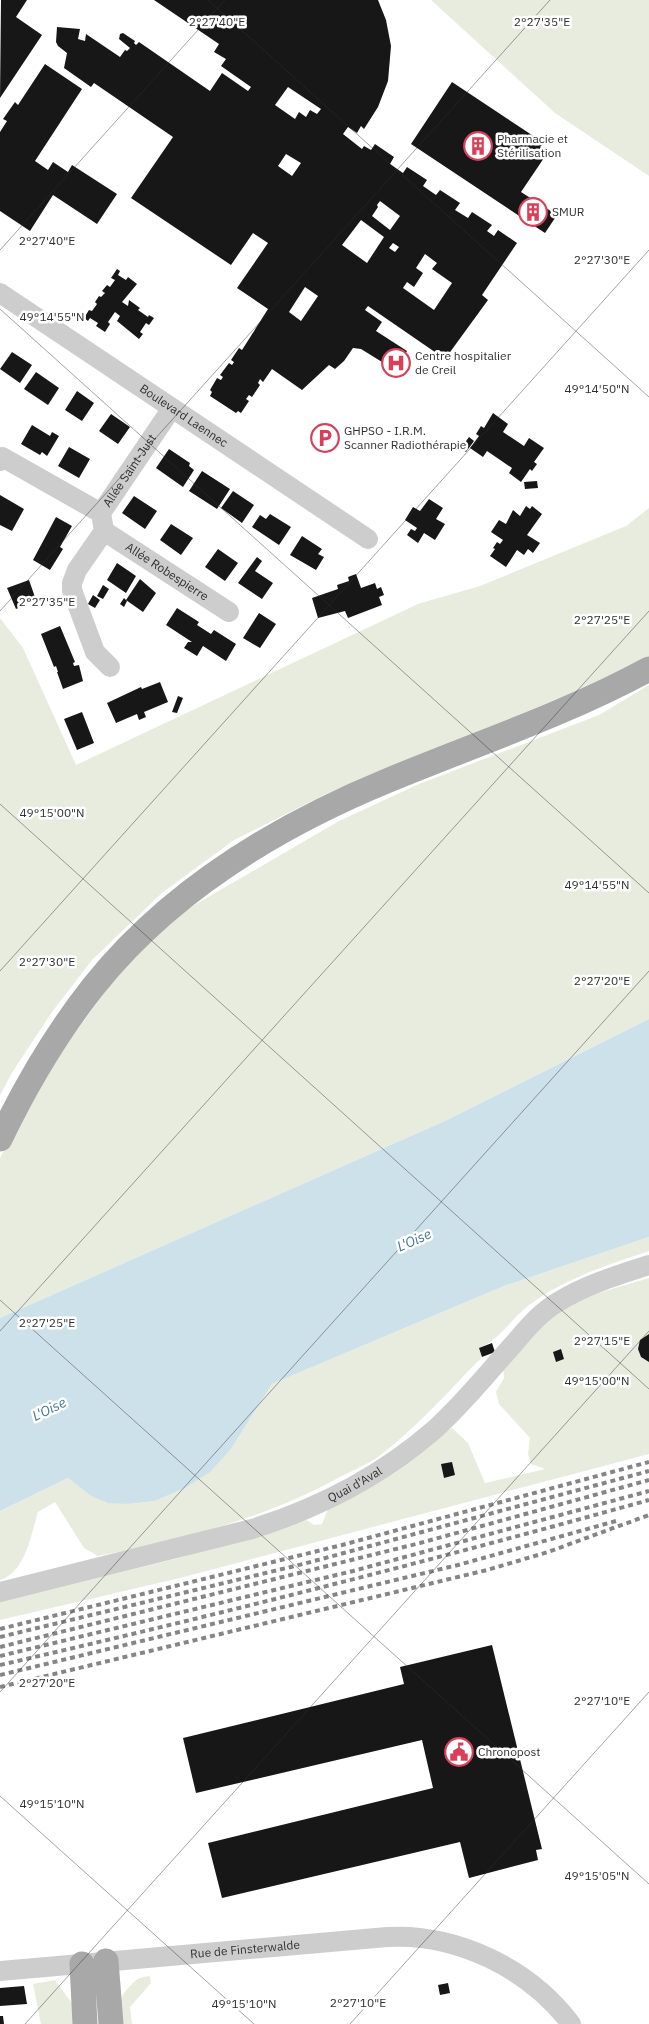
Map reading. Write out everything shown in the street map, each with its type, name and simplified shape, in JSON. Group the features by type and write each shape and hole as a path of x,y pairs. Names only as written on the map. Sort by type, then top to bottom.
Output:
{"main road":[{"path":"0,1139 39,1066 94,986 131,944 203,880 268,839 328,807 559,712 649,669"},
{"path":"106,1962 111,2024"},
{"path":"82,1964 85,2024"}],"street":[{"name":"Boulevard Laennec","path":"0,293 368,539"},
{"name":"Allée Saint-Just","path":"110,667 95,652 72,590 72,583 103,522 172,408"},
{"name":"Allée Robespierre","path":"0,461 2,457 103,522 229,612"},
{"name":"Quai d'Aval","path":"0,1592 252,1529 274,1522 343,1492 387,1468 435,1429 531,1324 557,1302 596,1284 649,1266"},
{"name":"Rue de Finsterwalde","path":"0,1971 400,1936 423,1937 445,1941 487,1958 518,1975 537,1988 571,2024"}],"shaded area":[{"path":"431,0 649,0 649,176 555,113"},
{"path":"649,508 649,657 569,694 324,795 234,840 162,893 92,960 52,1012 13,1071 0,1095 0,618 23,648 76,765 418,604 480,586 626,526"},
{"path":"649,685 649,1019 447,1120 0,1318 0,1158 38,1084 117,975 174,917 339,821 419,784 599,715"},
{"path":"649,1237 649,1251 601,1267 571,1280 528,1306 493,1340 479,1348 482,1357 432,1409 392,1446 369,1463 310,1492 251,1516 191,1535 98,1556 84,1548 55,1502 38,1512 22,1561 9,1576 0,1580 0,1511 68,1478 91,1496 128,1504 155,1501 185,1488 231,1449 272,1384 504,1286"},
{"path":"649,1278 649,1454 180,1578 0,1620 0,1602 179,1558 304,1518 314,1525 322,1524 330,1504 452,1428 468,1443 485,1483 545,1469 531,1464 528,1454 530,1438 499,1404 496,1392 504,1378 503,1367 528,1333 555,1313 585,1298"},
{"path":"150,1976 151,1983 130,2007 132,2024 122,2024 120,2006 124,1993 138,1979"},
{"path":"55,1980 73,2005 77,2024 41,2024 33,1984"}],"water":[{"name":"L'Oise","path":"649,1019 649,1237 504,1286 272,1384 231,1449 210,1472 185,1488 155,1501 128,1504 108,1503 91,1496 68,1478 0,1511 0,1318 447,1120"}],"building":[{"path":"1,0 27,0 16,17 42,35 0,98"},
{"path":"154,0 378,0 386,20 391,46 388,81 378,107 364,129 361,126 357,133 348,127 343,134 362,149 364,146 371,150 375,144 394,157 390,164 403,173 407,167 427,180 423,186 436,195 440,190 460,203 455,210 468,218 472,212 492,225 487,231 494,236 498,230 517,243 482,295 488,300 445,359 368,306 365,310 382,322 376,331 407,351 395,370 361,349 353,348 344,361 335,369 329,365 302,390 272,369 263,382 260,379 258,383 260,385 252,397 249,395 246,399 249,401 241,413 238,411 236,413 210,396 212,392 210,390 217,378 221,380 223,377 220,375 229,363 232,365 234,362 231,360 239,348 242,350 268,309 237,288 268,243 253,233 231,265 131,198 173,137 94,83 91,87 64,68 67,53 56,42 57,27 80,29 78,39 85,41 86,34 120,57 125,50 127,51 130,48 119,39 120,34 123,33 135,41 136,45 139,42 210,91 222,73 248,91 251,87 221,66 226,59 214,52 219,44","holes":["288,87 321,109 317,114 310,110 306,117 299,112 295,119 275,105","286,154 301,163 292,176 278,166","380,201 400,216 390,230 372,216 378,207 377,205","361,220 384,237 367,263 342,245","393,243 399,247 395,252 389,248","425,254 437,263 432,269 452,283 434,310 403,288 407,282 414,287 423,273 416,268","305,287 318,296 301,321 289,312"]},
{"path":"45,64 82,89 35,161 48,170 53,162 68,172 72,165 117,194 97,224 53,195 30,231 0,211 0,132 7,121 3,119 15,102 18,105"},
{"name":"Pharmacie et Stérilisation","path":"452,82 544,143 540,147 548,152 521,192 557,215 545,233 411,144"},
{"path":"117,269 120,271 118,275 126,280 128,277 137,284 122,302 128,306 129,300 140,308 138,310 148,317 149,315 154,318 149,325 146,323 140,332 143,334 139,339 117,321 120,316 115,312 108,322 110,324 105,332 96,326 98,323 90,318 88,321 84,318 89,310 92,311 97,304 95,302 99,296 101,297 105,293 102,291 107,285 110,287 115,280 111,278"},
{"path":"12,352 32,365 20,383 0,369"},
{"path":"36,372 59,388 48,405 24,389"},
{"path":"77,391 94,403 82,421 65,410"},
{"path":"493,413 508,424 503,432 524,446 529,438 544,448 534,462 537,464 532,471 530,469 521,482 509,473 512,468 487,451 483,457 470,448 479,436 476,434 481,426 484,428"},
{"path":"111,414 130,427 118,444 99,431"},
{"path":"32,425 50,436 52,432 59,436 47,456 42,452 40,455 21,444"},
{"path":"469,437 474,441 466,452 461,448"},
{"path":"69,447 90,459 79,478 58,466"},
{"path":"169,449 190,463 189,466 194,470 183,487 156,468"},
{"path":"202,471 230,489 217,509 189,491"},
{"path":"537,481 538,488 525,489 524,482"},
{"path":"233,491 254,505 242,523 221,508"},
{"path":"0,495 24,509 12,531 0,525"},
{"path":"134,496 157,511 145,529 122,513"},
{"path":"429,499 443,508 436,519 445,524 435,540 424,533 418,543 407,535 411,529 415,531 417,528 405,520 413,507 420,511"},
{"path":"526,506 530,509 532,506 542,514 527,535 540,543 533,553 528,549 524,555 517,550 506,567 490,556 497,542 500,544 503,540 491,532 499,520 506,524 513,510 520,516"},
{"path":"270,514 291,527 279,545 252,527 260,515 266,519"},
{"path":"56,517 72,526 60,547 63,549 50,570 33,560"},
{"path":"171,524 193,538 181,555 160,540"},
{"path":"302,536 322,549 318,554 324,557 316,570 290,555"},
{"path":"218,549 238,563 225,581 205,567"},
{"path":"257,557 262,561 255,571 273,583 262,599 238,583"},
{"path":"117,563 136,576 126,593 107,580"},
{"path":"356,574 361,588 375,583 377,589 381,587 384,595 379,597 382,605 348,618 345,611 318,618 312,598 338,589 337,585 349,581 348,577"},
{"path":"140,579 156,593 143,612 126,600"},
{"path":"29,580 36,600 16,609 7,588"},
{"path":"103,585 109,589 103,599 97,596"},
{"path":"93,595 100,600 95,608 88,604"},
{"path":"124,598 127,601 124,607 120,604"},
{"path":"177,608 199,622 197,625 211,634 214,630 236,644 226,661 203,646 197,656 184,648 188,642 192,642 166,625"},
{"path":"259,613 276,624 260,648 243,638"},
{"path":"60,626 75,662 73,663 74,666 79,665 83,681 63,689 56,666 54,667 41,634"},
{"path":"160,682 168,702 144,712 146,717 139,720 137,714 116,723 107,703 141,687 142,689"},
{"path":"178,696 183,698 177,713 172,712"},
{"path":"82,712 94,743 77,750 64,719"},
{"path":"649,1334 649,1362 641,1357 638,1349 640,1340"},
{"path":"492,1343 495,1352 482,1357 479,1348"},
{"path":"561,1349 564,1359 556,1362 553,1352"},
{"path":"452,1462 455,1475 444,1478 441,1464"},
{"path":"492,1645 542,1849 536,1850 538,1860 469,1878 460,1842 222,1898 208,1843 433,1788 422,1740 196,1793 183,1738 404,1684 400,1667"},
{"path":"448,1983 450,1993 440,1995 438,1985"},
{"path":"24,1986 27,2004 0,2006 0,1988"},
{"path":"0,2016 3,2016 4,2024 0,2024"}],"railway":[{"path":"0,1629 342,1545 649,1462"},
{"path":"0,1637 303,1564 649,1471"},
{"path":"0,1647 420,1543 649,1480"},
{"path":"0,1656 353,1571 649,1491"},
{"path":"0,1665 326,1586 649,1500"},
{"path":"0,1687 487,1570 548,1552 649,1515"},
{"path":"0,1675 458,1565 616,1521"}],"place":[{"name":"Pharmacie et Stérilisation","path":"478,146"},
{"name":"SMUR","path":"533,212"},
{"name":"Centre hospitalier de Creil","path":"396,363"},
{"name":"GHPSO - I.R.M. Scanner Radiothérapie","path":"325,438"},
{"name":"Chronopost","path":"459,1752"}]}
